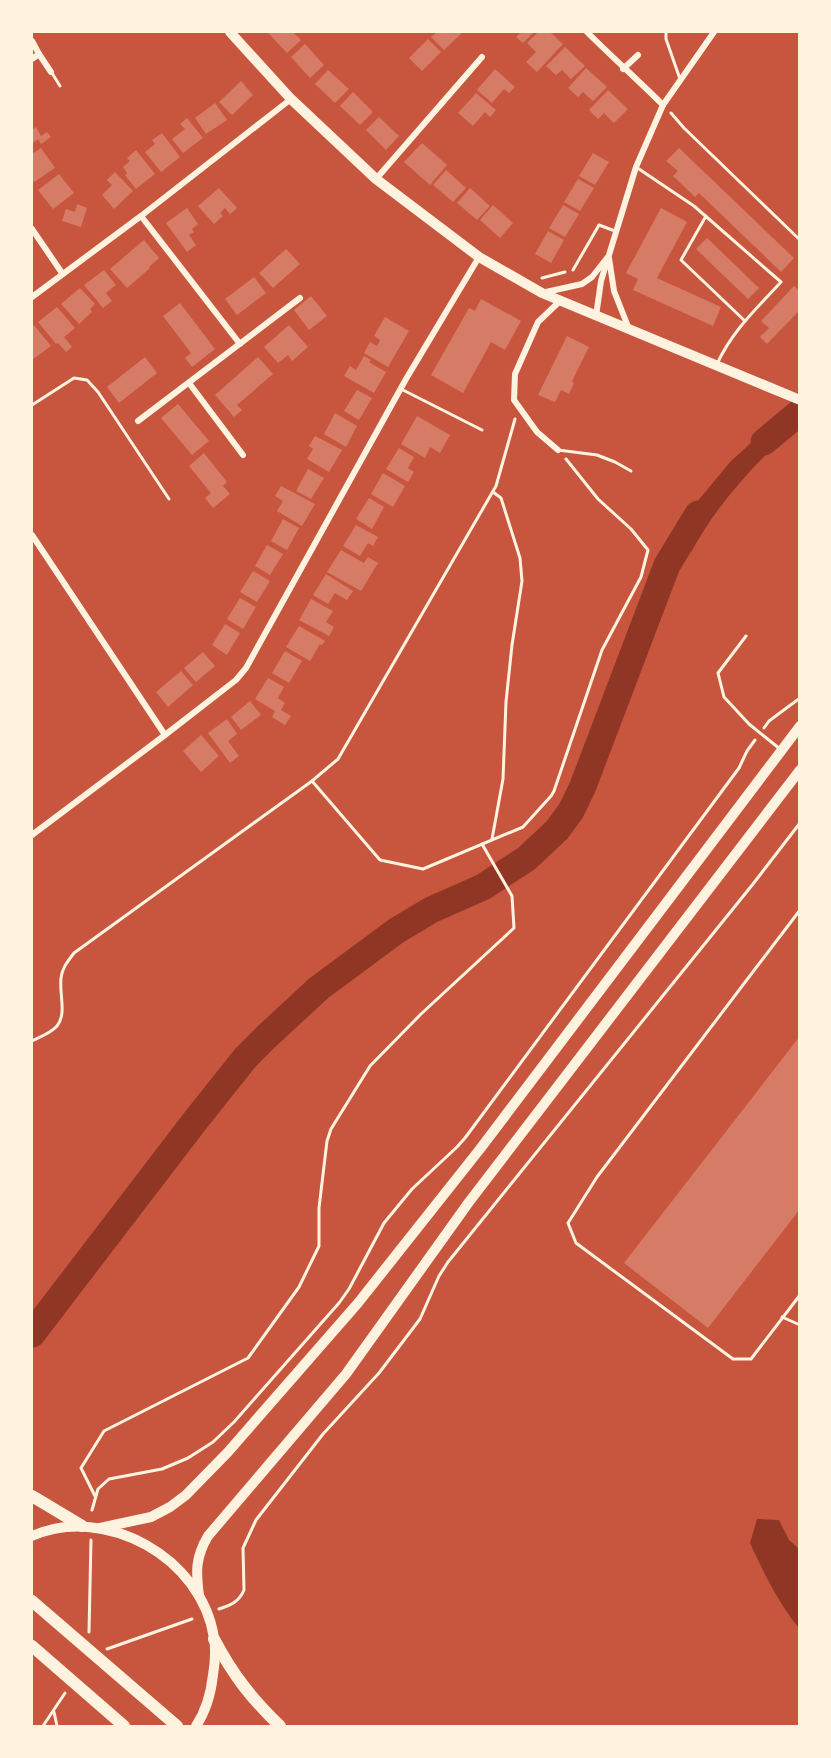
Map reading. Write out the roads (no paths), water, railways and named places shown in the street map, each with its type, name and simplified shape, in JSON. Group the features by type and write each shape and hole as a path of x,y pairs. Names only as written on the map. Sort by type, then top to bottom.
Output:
{"highway":[{"path":"32,1496 82,1526"},
{"path":"32,1601 177,1726"},
{"path":"214,1639 226,1661 254,1701 280,1726"},
{"path":"32,1646 124,1726"}],"main road":[{"path":"230,32 291,99 376,179 479,257 542,293 800,400"},
{"path":"100,1528 151,1517 170,1507 186,1495 236,1443 358,1303 442,1198 800,726"},
{"path":"199,1596 196,1571 198,1557 208,1536 346,1374 469,1202 800,770"},
{"path":"32,1536 61,1528 82,1526 100,1528 137,1540 154,1549 184,1574 199,1596 214,1639 212,1686 206,1708 196,1726"}],"street":[{"path":"586,32 663,105"},
{"path":"596,316 601,281 636,167 663,105 714,32"},
{"path":"32,41 51,72"},
{"path":"32,59 39,54"},
{"path":"623,69 638,55"},
{"path":"376,179 482,57"},
{"path":"32,297 141,216 291,99"},
{"path":"141,216 240,344"},
{"path":"32,229 62,273"},
{"path":"542,293 582,284 592,277 609,255"},
{"path":"609,255 614,291 630,329"},
{"path":"32,835 236,680 246,668 401,389 479,257"},
{"path":"138,422 300,298"},
{"path":"558,450 537,432 514,400 515,374 538,322 560,301"},
{"path":"189,382 243,455"},
{"path":"32,535 165,735"}],"lane":[{"path":"666,32 666,39 681,81"},
{"path":"51,72 60,87"},
{"path":"636,167 694,206 781,282 725,346 716,366"},
{"path":"706,216 681,260 745,321"},
{"path":"573,270 599,225 615,231"},
{"path":"32,405 74,378 87,380 98,392 169,499"},
{"path":"401,389 483,430"},
{"path":"558,450 597,455 631,471"},
{"path":"746,636 718,673 724,697 749,724 781,750"},
{"path":"800,910 597,1178 568,1223 576,1243 733,1359 751,1359 800,1295"},
{"path":"782,1317 800,1325"}],"waterway":[{"path":"764,442 800,412"},
{"path":"32,1334 195,1121 246,1057 266,1037 319,988 396,931 431,910 483,887 526,859 557,830 571,811 583,786 667,565 698,514"}]}
